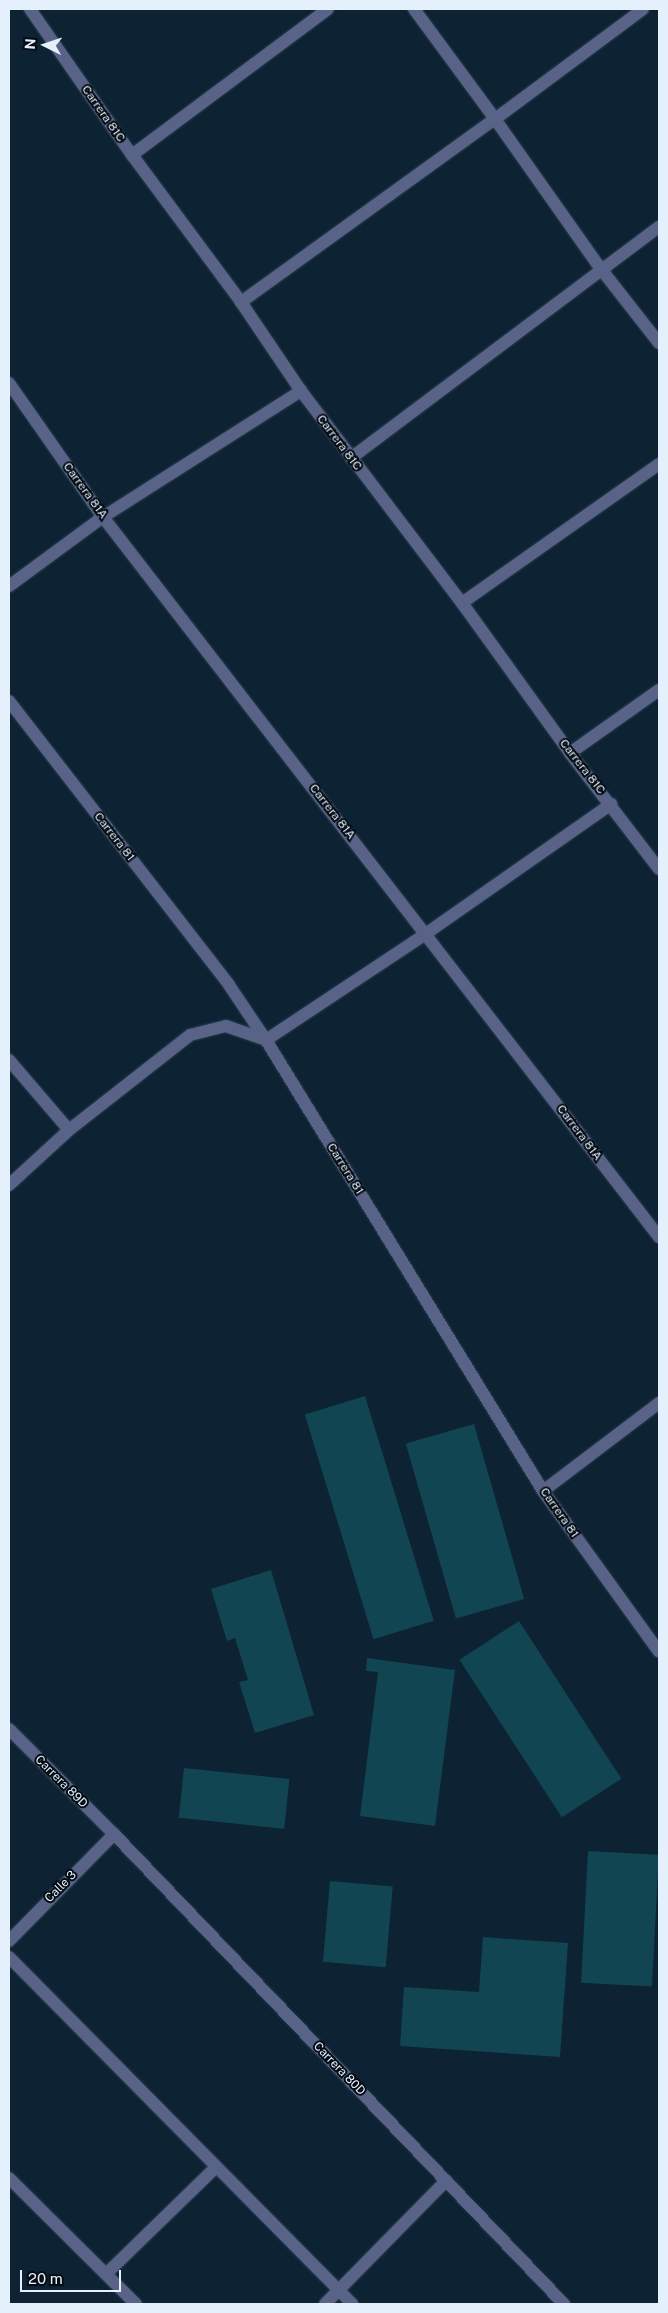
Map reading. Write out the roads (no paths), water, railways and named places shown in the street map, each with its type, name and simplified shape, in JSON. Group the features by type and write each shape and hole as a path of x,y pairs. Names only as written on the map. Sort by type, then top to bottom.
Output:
{"street":[{"name":"Carrera 81C","path":"30,9 132,155 241,302 301,392 462,603 570,753 612,804 659,869"},
{"path":"132,155 328,9"},
{"path":"414,9 495,119 601,270 659,343"},
{"path":"241,302 495,119 643,9"},
{"path":"351,458 659,227"},
{"name":"Carrera 81A","path":"9,383 103,517 427,933 659,1237"},
{"path":"9,586 103,517 301,392"},
{"path":"462,603 659,464"},
{"path":"570,753 659,690"},
{"name":"Carrera 81","path":"9,701 229,985 266,1040 543,1491 659,1652"},
{"path":"9,1185 69,1130 190,1035 226,1026 266,1040 427,933 612,804"},
{"path":"9,1060 69,1130"},
{"path":"543,1491 659,1403"},
{"name":"Carrera 89D","path":"9,1729 114,1834"},
{"name":"Calle 3","path":"9,1941 114,1834"},
{"name":"Carrera 80D","path":"114,1834 564,2304"},
{"path":"9,1957 352,2304"},
{"path":"106,2274 216,2167"},
{"path":"9,2178 136,2304"},
{"path":"325,2304 446,2181"}]}
